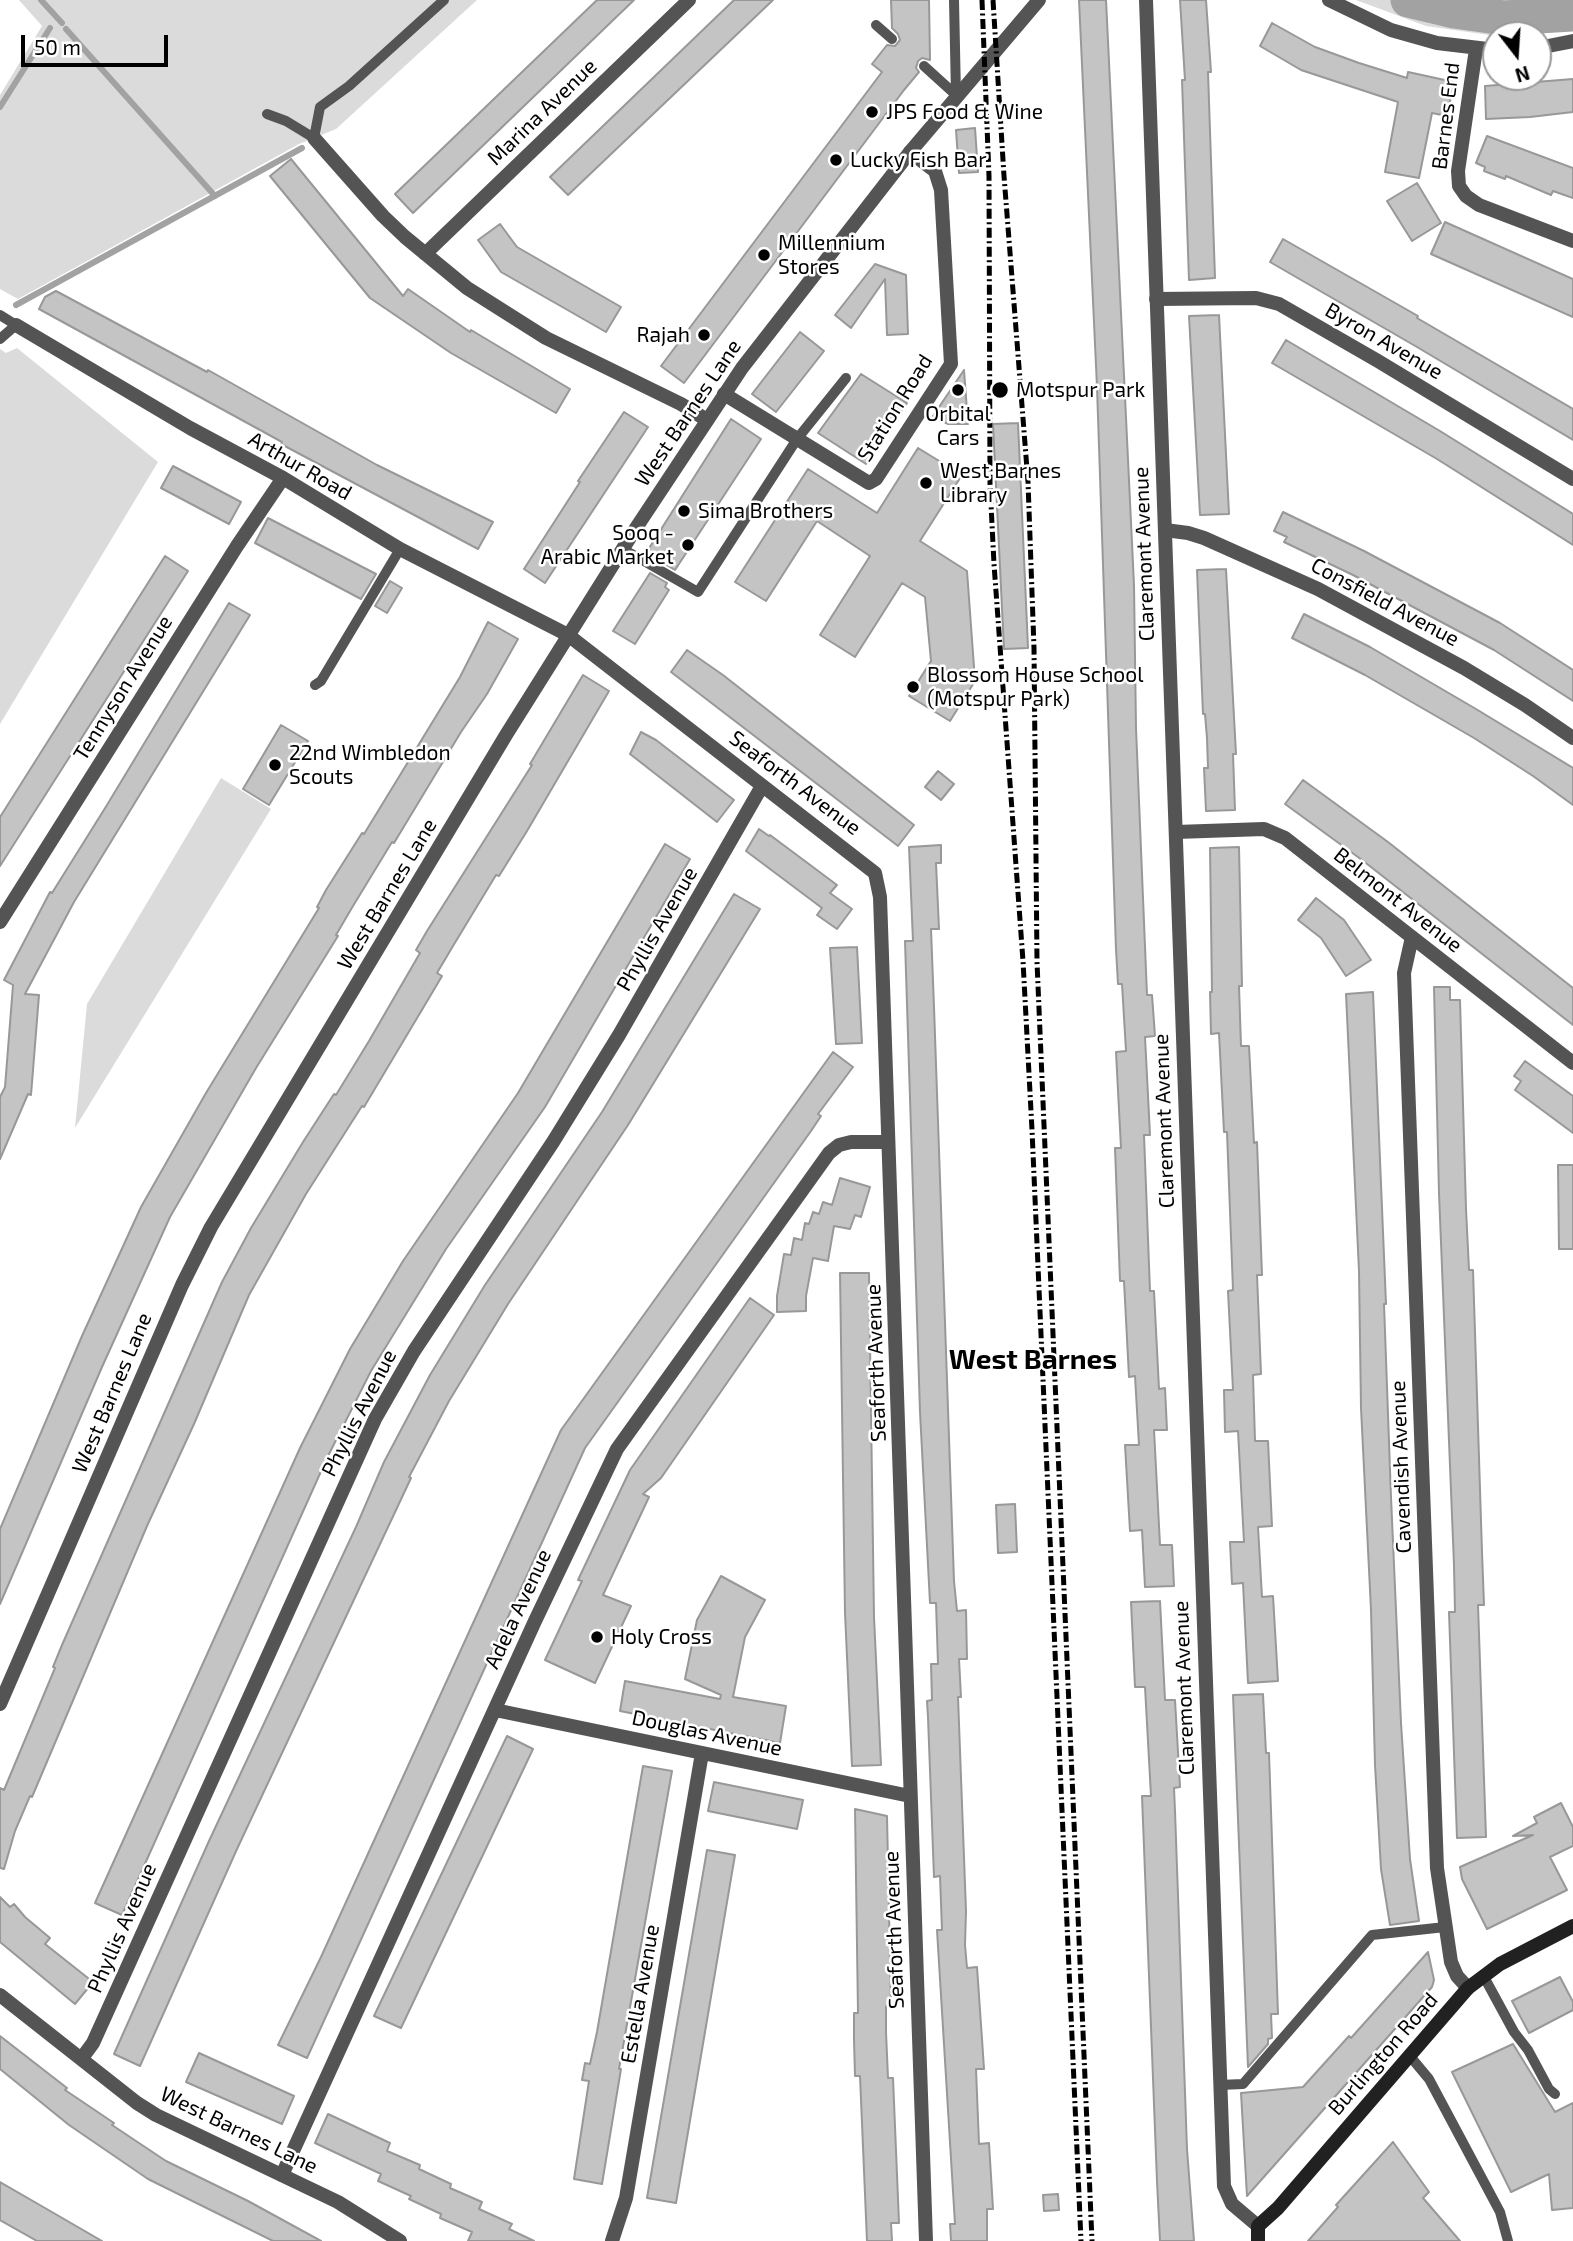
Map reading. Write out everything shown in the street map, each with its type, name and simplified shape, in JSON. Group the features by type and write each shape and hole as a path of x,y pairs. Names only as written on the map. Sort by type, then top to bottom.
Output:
{"main road":[{"name":"Burlington Road","path":"1258,2226 1278,2208 1468,1988 1483,1975 1573,1926"},
{"path":"1258,2226 1258,2241"}],"street":[{"name":"Marina Avenue","path":"425,254 689,0"},
{"name":"West Barnes Lane","path":"0,1704 182,1285 211,1227 568,635 724,394 910,152 1039,0"},
{"name":"Claremont Avenue","path":"1146,0 1219,2085 1226,2195 1238,2210 1258,2226"},
{"path":"1329,0 1391,30 1437,43 1482,49"},
{"path":"1552,45 1573,41"},
{"name":"Barnes End","path":"1476,49 1458,171 1459,186 1466,196 1479,205 1573,241"},
{"path":"314,138 383,216 467,288 546,338 681,404 707,420"},
{"name":"Station Road","path":"724,394 869,483 876,479 951,364 940,190 934,171 910,152"},
{"name":"Byron Avenue","path":"1156,299 1256,298 1279,304 1573,479"},
{"name":"Arthur Road","path":"16,325 190,428 283,478 400,549 568,635"},
{"name":"Tennyson Avenue","path":"0,922 229,558 283,478"},
{"name":"Consfield Avenue","path":"1165,530 1204,538 1318,589 1464,668 1573,738"},
{"name":"Seaforth Avenue","path":"568,635 866,864 875,873 879,884 926,2241"},
{"name":"Phyllis Avenue","path":"82,2058 93,2043 375,1419 414,1351 553,1142 620,1035 762,786"},
{"name":"Belmont Avenue","path":"1176,832 1264,829 1275,832 1573,1063"},
{"name":"Cavendish Avenue","path":"1412,937 1404,973 1437,1868 1454,1971 1468,1988"},
{"name":"Adela Avenue","path":"282,2175 617,1449 829,1153 839,1145 851,1142 888,1142"},
{"name":"Douglas Avenue","path":"495,1710 910,1796"},
{"name":"Estella Avenue","path":"612,2241 626,2198 702,1753"},
{"name":"West Barnes Lane","path":"0,1995 156,2115 338,2202 400,2241"}],"lane":[{"path":"267,114 286,121 314,138 320,107 349,86 444,0"},
{"path":"954,0 956,95"},
{"path":"876,25 892,39"},
{"path":"924,66 956,95"},
{"path":"0,315 16,325 0,339"},
{"path":"623,549 698,592 797,439 846,378"},
{"path":"315,685 321,681 400,549"},
{"path":"1219,2085 1243,2084 1372,1934 1445,1927"},
{"path":"1483,1975 1514,2032 1528,2050 1549,2089 1555,2094"},
{"path":"1409,2056 1429,2079 1442,2103 1500,2212 1508,2241"}],"shaded area":[{"path":"19,0 477,0 336,129 299,144 18,299 0,289 0,95 42,26"},
{"path":"1356,0 1573,0 1573,29 1552,32 1552,21 1482,21 1482,34 1426,26"},
{"path":"17,348 158,462 0,724 0,349 6,353"},
{"path":"221,778 271,809 75,1128 87,1004"}],"building":[{"path":"597,0 634,0 413,213 395,194"},
{"path":"734,0 773,0 568,195 550,177"},
{"path":"891,0 929,0 930,60 922,58 918,61 916,68 919,72 684,383 661,366 882,72 872,64 887,45 895,46 900,40 892,28"},
{"path":"1079,0 1106,0 1134,585 1136,728 1147,995 1152,995 1155,1036 1145,1037 1150,1135 1144,1135 1150,1291 1154,1291 1159,1389 1165,1388 1167,1430 1154,1430 1160,1545 1172,1545 1174,1586 1145,1587 1142,1530 1130,1531 1125,1445 1139,1445 1135,1376 1129,1377 1124,1281 1120,1281 1115,1148 1121,1148 1116,1052 1126,1051 1122,984 1118,984 1116,949 1097,387"},
{"path":"1180,0 1206,0 1211,72 1208,72 1215,278 1189,280 1182,80 1185,80"},
{"path":"1272,23 1315,47 1359,63 1407,78 1408,72 1454,82 1447,116 1432,113 1419,178 1385,172 1398,102 1301,70 1260,46"},
{"path":"1573,79 1573,112 1486,119 1485,91 1552,91 1552,81"},
{"path":"975,128 978,172 959,173 956,130"},
{"path":"1487,136 1573,168 1573,198 1553,191 1551,195 1506,176 1505,179 1484,171 1485,167 1476,163"},
{"path":"291,159 403,296 408,289 470,332 471,330 570,389 556,413 451,353 370,298 270,176"},
{"path":"1417,183 1441,223 1412,241 1387,201"},
{"path":"1445,222 1573,279 1573,317 1431,254"},
{"path":"500,224 517,247 621,307 606,332 501,272 478,240"},
{"path":"1283,239 1573,409 1573,440 1270,262"},
{"path":"875,264 906,275 908,334 887,335 885,279 851,328 835,315"},
{"path":"56,291 207,372 208,370 377,465 493,522 478,549 281,444 282,442 39,309 45,297"},
{"path":"1219,315 1229,514 1200,515 1189,316"},
{"path":"800,332 824,351 776,412 752,394"},
{"path":"1286,340 1573,514 1573,545 1437,459 1272,363"},
{"path":"964,370 968,424 948,424 933,416"},
{"path":"861,374 907,403 866,464 818,433"},
{"path":"624,412 648,427 545,583 524,569"},
{"path":"731,419 761,439 675,570 646,553"},
{"path":"1018,423 1028,648 1004,649 993,424"},
{"path":"918,448 962,475 920,541 967,571 975,681 950,721 909,696 931,661 925,597 902,583 855,657 820,635 870,556 817,521 766,601 735,582 808,469 877,513"},
{"path":"173,466 241,502 229,524 161,488"},
{"path":"1283,512 1364,551 1500,623 1573,670 1573,701 1494,650 1353,575 1284,542 1287,537 1274,531"},
{"path":"268,518 376,574 361,599 255,543"},
{"path":"165,556 188,571 0,866 0,817"},
{"path":"1226,569 1236,754 1233,754 1235,810 1206,811 1204,768 1208,768 1207,738 1203,714 1197,570"},
{"path":"650,573 667,583 665,587 669,590 635,644 613,631"},
{"path":"390,581 402,588 387,613 375,606"},
{"path":"229,603 250,615 74,902 25,994 39,995 31,1095 28,1094 0,1159 0,1097 5,1087 13,985 4,980 50,892 52,893 107,805"},
{"path":"1304,614 1370,647 1573,768 1573,805 1474,738 1365,675 1292,638"},
{"path":"488,622 518,639 487,694 353,906 336,935 338,936 256,1068 170,1217 0,1604 0,1529 82,1336 141,1207 206,1093 319,908 317,907 326,890 362,833 364,834 460,677"},
{"path":"687,650 723,675 914,825 898,846 671,672"},
{"path":"583,675 609,691 527,831 499,876 496,875 453,946 437,973 442,976 364,1107 362,1106 306,1194 249,1295 15,1831 4,1869 0,1868 0,1788 4,1790 62,1645 222,1282 303,1142 369,1041 420,953 416,950 427,931 532,765 530,764"},
{"name":"22nd Wimbledon Scouts","path":"281,725 308,741 269,805 243,789"},
{"path":"641,732 656,740 734,800 717,822 630,754"},
{"path":"938,771 954,784 941,800 925,787"},
{"path":"1303,780 1388,842 1573,988 1573,1025 1362,860 1285,804"},
{"path":"759,829 837,885 830,893 852,909 837,929 817,915 822,908 746,851"},
{"path":"665,844 690,859 545,1107 446,1249 371,1371 327,1458 122,1915 95,1903 300,1448 350,1349 403,1261 518,1093"},
{"path":"941,845 941,863 936,863 939,929 931,929 954,1581 957,1611 966,1610 967,1659 959,1659 961,1697 958,1697 965,1945 967,1968 977,1967 984,2069 976,2069 979,2144 989,2143 993,2209 987,2209 987,2241 951,2241 950,2224 955,2224 937,1930 942,1930 940,1876 934,1877 927,1701 932,1700 931,1664 938,1664 936,1603 930,1603 920,1412 905,941 913,941 909,847"},
{"path":"1239,847 1241,1046 1249,1046 1254,1143 1257,1142 1262,1275 1257,1275 1261,1374 1253,1375 1255,1441 1268,1441 1272,1526 1258,1527 1262,1597 1273,1596 1278,1681 1248,1683 1243,1583 1232,1584 1230,1542 1244,1542 1238,1431 1225,1432 1224,1390 1233,1390 1228,1291 1233,1290 1227,1132 1224,1132 1219,1033 1211,1034 1210,992 1210,848"},
{"path":"734,894 760,909 628,1125 508,1304 449,1401 409,1477 411,1478 237,1849 140,2066 114,2054 384,1462 430,1375 485,1285 602,1112"},
{"path":"1316,898 1344,920 1371,960 1346,976 1321,938 1298,920"},
{"path":"857,947 862,1043 836,1044 830,948"},
{"path":"1434,987 1450,987 1450,1000 1460,1000 1466,1209 1469,1270 1473,1270 1484,1605 1478,1605 1486,1837 1457,1838 1449,1612 1455,1612 1454,1565 1439,1193"},
{"path":"1373,992 1401,1723 1410,1859 1419,1921 1390,1925 1381,1869 1375,1765 1361,1408 1359,1271 1346,994"},
{"path":"833,1052 853,1067 818,1114 821,1116 811,1131 585,1448 307,2058 278,2045 321,1957 561,1430"},
{"path":"1525,1061 1573,1096 1573,1133 1515,1090 1521,1081 1514,1076"},
{"path":"1558,1165 1573,1165 1573,1249 1559,1249"},
{"path":"840,1178 870,1187 861,1217 855,1215 850,1229 834,1226 828,1261 813,1258 806,1311 777,1312 784,1254 791,1255 794,1238 802,1240 805,1223 809,1224 813,1212 819,1214 823,1202 832,1205"},
{"path":"840,1273 869,1273 874,1617 881,1765 852,1766 845,1613"},
{"path":"750,1298 774,1315 661,1478 643,1494 649,1497 603,1595 631,1606 595,1683 545,1660 582,1581 578,1580 630,1470"},
{"path":"1015,1504 1017,1552 998,1553 996,1505"},
{"path":"721,1576 765,1600 745,1637 733,1697 786,1706 780,1743 620,1711 625,1681 720,1699 721,1695 685,1679 697,1620"},
{"path":"1160,1601 1165,1700 1175,1700 1180,1787 1174,1788 1187,2149 1194,2241 1160,2241 1142,1796 1151,1796 1145,1687 1135,1687 1131,1602"},
{"path":"1263,1694 1266,1753 1269,1753 1278,2014 1271,2014 1272,2038 1268,2039 1268,2044 1248,2067 1233,1695"},
{"path":"507,1736 533,1749 401,2028 374,2016"},
{"path":"643,1766 672,1771 619,2069 602,2184 574,2179 589,2081 582,2080 585,2063 590,2064 597,2032"},
{"path":"714,1782 803,1800 797,1829 708,1811"},
{"path":"1561,1803 1573,1827 1573,1846 1550,1857 1567,1890 1487,1929 1462,1879 1460,1867 1533,1835 1513,1836 1537,1823 1534,1817"},
{"path":"855,1809 887,1816 891,2006 886,2006 886,2032 888,2078 893,2078 899,2223 891,2223 892,2241 867,2241 860,2076 855,2076 854,2013 858,2013"},
{"path":"707,1850 735,1855 676,2203 647,2198"},
{"path":"0,1897 10,1907 14,1904 50,1938 45,1944 93,1982 75,2004 0,1942"},
{"path":"1428,1952 1434,1980 1432,1987 1247,2196 1241,2093 1303,2087"},
{"path":"1560,1977 1573,2002 1573,2010 1529,2033 1512,2001"},
{"path":"0,2036 67,2088 65,2090 166,2161 321,2241 273,2241 148,2179 69,2125 0,2069"},
{"path":"1513,2044 1555,2112 1573,2103 1573,2208 1552,2210 1549,2174 1511,2192 1452,2072"},
{"path":"199,2053 294,2096 282,2124 186,2082"},
{"path":"328,2114 390,2143 387,2151 420,2165 419,2169 451,2184 450,2188 482,2202 479,2209 512,2224 509,2229 534,2241 468,2241 472,2232 440,2218 441,2214 409,2199 411,2196 378,2181 381,2174 315,2143"},
{"path":"1393,2142 1429,2192 1423,2198 1460,2241 1308,2241 1338,2207 1336,2205"},
{"path":"0,2182 102,2241 37,2241 0,2220"},
{"path":"1058,2194 1059,2210 1044,2211 1043,2195"}],"waterway":[{"path":"41,0 62,23"},
{"path":"1408,0 1454,11 1504,18 1573,14"},
{"path":"0,107 50,28"},
{"path":"66,29 215,196"},
{"path":"16,305 302,148"}],"railway":[{"path":"982,0 989,176 990,484 1032,1130 1081,2241"},
{"path":"993,0 1028,482 1034,648 1037,962 1092,2241"}],"place":[{"name":"JPS Food & Wine","path":"872,112"},
{"name":"Lucky Fish Bar","path":"836,160"},
{"name":"Millennium Stores","path":"764,255"},
{"name":"Rajah","path":"704,335"},
{"name":"Orbital Cars","path":"958,390"},
{"name":"Motspur Park","path":"1000,390"},
{"name":"West Barnes Library","path":"926,483"},
{"name":"Sima Brothers","path":"684,511"},
{"name":"Sooq - Arabic Market","path":"688,545"},
{"name":"Blossom House School (Motspur Park)","path":"913,687"},
{"name":"22nd Wimbledon Scouts","path":"275,765"},
{"name":"Holy Cross","path":"597,1637"}],"district":[{"name":"West Barnes","path":"1033,1360"}]}
